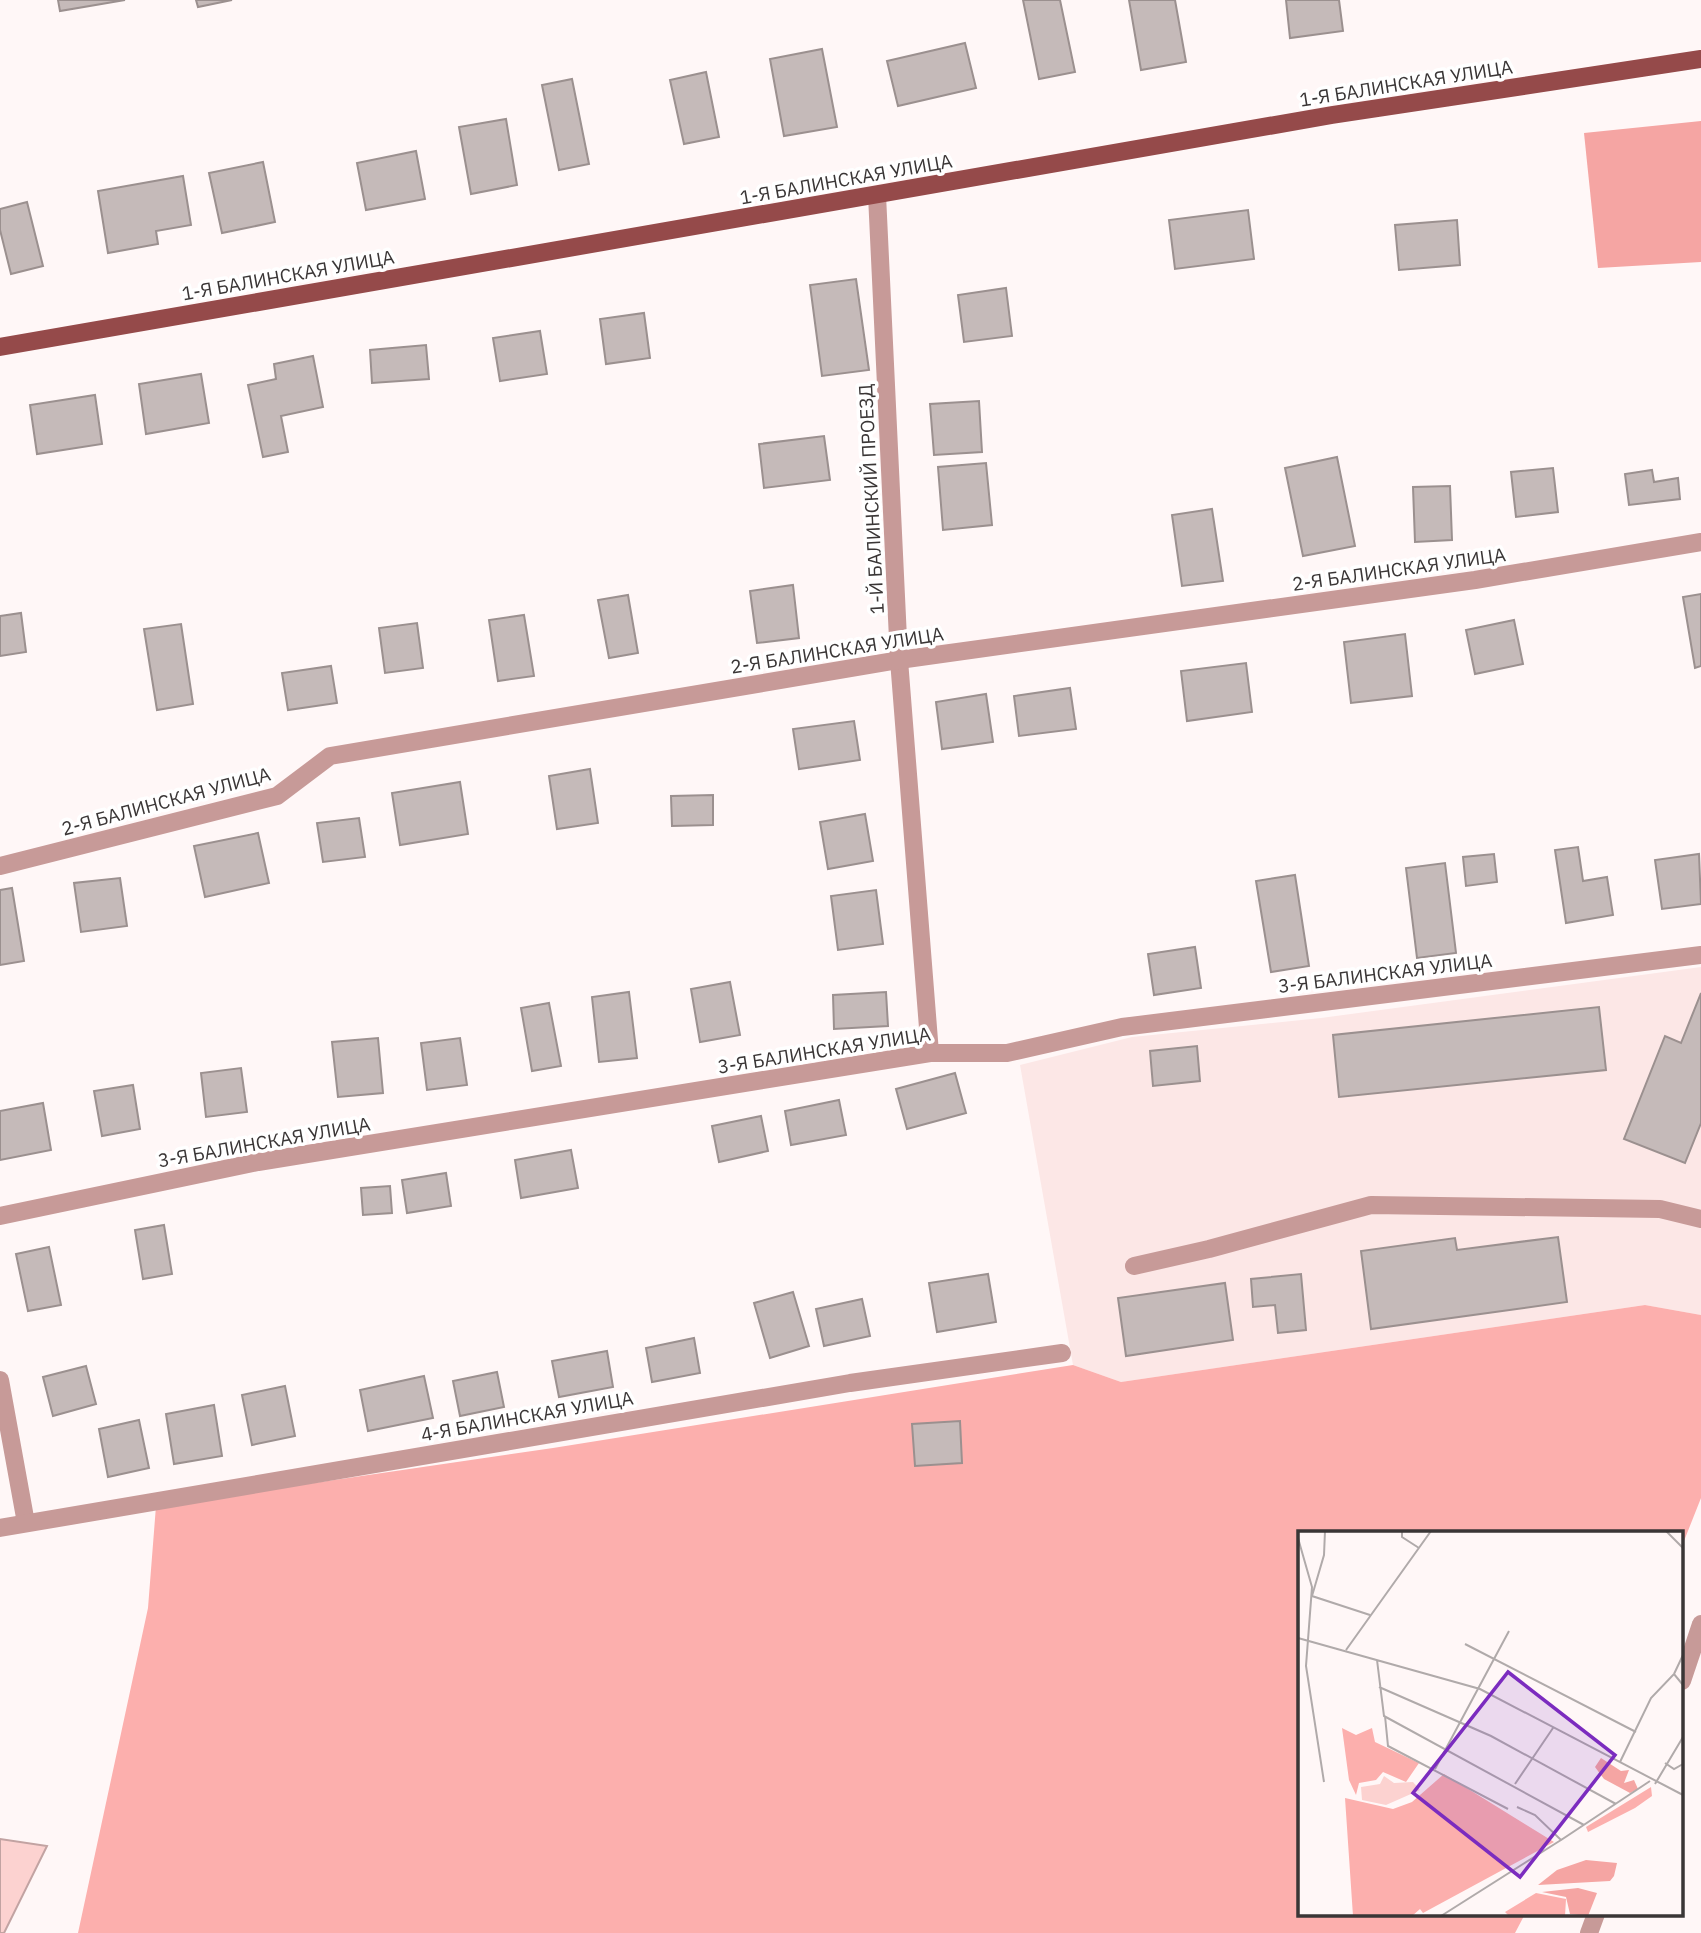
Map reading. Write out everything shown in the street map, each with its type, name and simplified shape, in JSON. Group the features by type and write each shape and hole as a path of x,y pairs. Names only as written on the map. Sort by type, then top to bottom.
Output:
{"main road":[{"name":"1-Я БАЛИНСКАЯ УЛИЦА","path":"0,347 1332,115 1701,59"}],"street":[{"name":"1-Й БАЛИНСКИЙ ПРОЕЗД","path":"877,195 900,660 930,1053"},
{"name":"2-Я БАЛИНСКАЯ УЛИЦА","path":"0,866 277,796 330,756 900,660 1475,580 1701,541"},
{"name":"3-Я БАЛИНСКАЯ УЛИЦА","path":"0,1216 258,1162 930,1053 1007,1053 1122,1027 1701,955"},
{"path":"1134,1266 1209,1249 1371,1205 1660,1209 1701,1219"},
{"name":"4-Я БАЛИНСКАЯ УЛИЦА","path":"0,1528 850,1383 1062,1353"},
{"path":"0,1380 26,1523"},
{"path":"1684,1675 1701,1624"},
{"path":"1588,1933 1595,1916"}],"shaded area":[{"path":"1701,121 1701,262 1598,268 1584,133"},
{"path":"1701,967 1701,1315 1645,1305 1121,1382 1073,1365 1020,1065 1132,1037 1321,1018"},
{"path":"1645,1305 1701,1315 1701,1498 1684,1541 1684,1531 1298,1531 1298,1916 1524,1916 1515,1933 78,1933 148,1608 156,1506 553,1448 1073,1365 1121,1382"},
{"path":"0,1839 47,1846 4,1933 0,1933"}],"building":[{"path":"58,0 125,0 60,11"},
{"path":"196,0 232,0 198,7"},
{"path":"1023,0 1060,0 1075,72 1039,79"},
{"path":"1129,0 1175,0 1186,62 1141,70"},
{"path":"1286,0 1339,0 1343,31 1290,38"},
{"path":"965,43 976,88 898,106 887,61"},
{"path":"822,49 837,127 784,136 770,59"},
{"path":"706,72 719,137 684,144 670,80"},
{"path":"572,79 589,164 559,170 542,85"},
{"path":"506,119 517,185 471,194 459,127"},
{"path":"416,151 425,199 366,210 357,163"},
{"path":"263,162 275,222 222,233 209,173"},
{"path":"183,176 191,225 156,231 158,244 108,253 98,191"},
{"path":"27,202 43,266 11,274 0,230 0,209"},
{"path":"1248,210 1254,259 1175,269 1169,220"},
{"path":"1457,220 1460,265 1399,270 1395,225"},
{"path":"856,279 869,370 822,376 810,285"},
{"path":"1006,288 1012,336 964,342 958,295"},
{"path":"644,313 650,358 606,364 600,319"},
{"path":"540,331 547,374 500,381 493,338"},
{"path":"426,345 429,379 372,383 370,350"},
{"path":"313,356 323,407 281,416 288,452 263,457 248,385 276,379 274,364"},
{"path":"201,374 209,423 146,434 139,384"},
{"path":"95,395 102,444 37,454 30,405"},
{"path":"979,401 982,452 934,455 930,404"},
{"path":"824,436 830,480 764,488 759,444"},
{"path":"1337,457 1355,546 1303,556 1285,468"},
{"path":"986,463 992,525 943,530 938,467"},
{"path":"1553,468 1558,512 1516,517 1511,472"},
{"path":"1652,470 1654,482 1678,478 1680,499 1629,505 1625,474"},
{"path":"1450,486 1452,540 1415,542 1413,487"},
{"path":"1212,509 1223,581 1182,586 1172,515"},
{"path":"793,585 799,638 757,643 750,591"},
{"path":"1701,594 1701,666 1695,668 1683,597"},
{"path":"628,595 638,653 609,658 598,600"},
{"path":"21,613 26,652 0,656 0,616"},
{"path":"524,615 534,676 498,681 489,620"},
{"path":"1514,620 1523,664 1475,674 1466,630"},
{"path":"417,623 423,668 385,673 379,628"},
{"path":"181,624 193,704 157,710 144,629"},
{"path":"1405,634 1412,696 1351,703 1344,642"},
{"path":"1246,663 1252,712 1187,721 1181,671"},
{"path":"331,666 337,703 288,710 282,673"},
{"path":"1070,688 1076,729 1019,736 1014,696"},
{"path":"986,694 993,742 942,749 936,702"},
{"path":"854,721 860,760 799,769 793,729"},
{"path":"590,769 598,823 557,829 549,776"},
{"path":"460,782 468,834 400,845 392,793"},
{"path":"713,795 713,825 672,826 671,796"},
{"path":"865,814 873,861 828,869 820,822"},
{"path":"359,818 365,857 323,862 317,823"},
{"path":"258,833 269,883 205,897 194,846"},
{"path":"1578,847 1583,881 1607,877 1613,915 1566,923 1555,850"},
{"path":"1494,854 1497,882 1466,886 1463,857"},
{"path":"1699,854 1701,904 1662,909 1655,860"},
{"path":"1445,863 1456,953 1417,958 1406,868"},
{"path":"1295,875 1309,966 1271,972 1256,881"},
{"path":"120,878 127,926 81,932 74,883"},
{"path":"12,888 24,961 0,965 0,890"},
{"path":"876,890 883,944 838,950 831,896"},
{"path":"1195,947 1201,988 1154,995 1148,954"},
{"path":"730,982 740,1035 700,1042 691,989"},
{"path":"629,992 637,1058 599,1062 592,997"},
{"path":"886,992 888,1026 834,1029 833,995"},
{"path":"1701,993 1701,1123 1685,1163 1624,1139 1665,1036 1681,1043"},
{"path":"549,1003 561,1066 532,1071 521,1008"},
{"path":"1599,1007 1606,1070 1339,1097 1333,1035"},
{"path":"378,1038 383,1093 338,1097 332,1042"},
{"path":"460,1038 467,1085 427,1090 421,1043"},
{"path":"1197,1046 1200,1081 1153,1086 1150,1051"},
{"path":"241,1068 247,1112 206,1117 201,1073"},
{"path":"955,1073 966,1113 907,1129 896,1089"},
{"path":"133,1085 140,1129 102,1136 94,1091"},
{"path":"839,1100 846,1135 791,1145 785,1111"},
{"path":"43,1103 51,1150 0,1160 0,1111"},
{"path":"761,1116 768,1151 719,1162 712,1126"},
{"path":"571,1150 578,1188 521,1198 515,1160"},
{"path":"446,1173 451,1206 407,1213 402,1180"},
{"path":"390,1186 392,1213 363,1215 361,1188"},
{"path":"164,1225 172,1274 143,1279 135,1230"},
{"path":"1558,1237 1567,1302 1371,1329 1361,1251 1455,1238 1457,1250"},
{"path":"49,1247 61,1305 28,1311 16,1254"},
{"path":"988,1274 996,1322 937,1332 929,1283"},
{"path":"1301,1274 1306,1330 1278,1333 1275,1305 1253,1307 1251,1279"},
{"path":"1225,1283 1233,1340 1126,1356 1118,1298"},
{"path":"793,1292 809,1346 770,1358 754,1303"},
{"path":"862,1299 870,1336 824,1346 816,1309"},
{"path":"694,1338 700,1373 652,1382 646,1348"},
{"path":"607,1351 613,1387 559,1397 552,1361"},
{"path":"86,1366 96,1404 53,1416 43,1377"},
{"path":"497,1372 504,1407 460,1416 453,1381"},
{"path":"424,1376 433,1418 368,1431 360,1390"},
{"path":"285,1386 295,1436 252,1445 242,1395"},
{"path":"214,1405 222,1456 174,1464 166,1414"},
{"path":"139,1420 149,1468 108,1477 99,1429"},
{"path":"960,1421 962,1463 915,1466 912,1424"}]}
